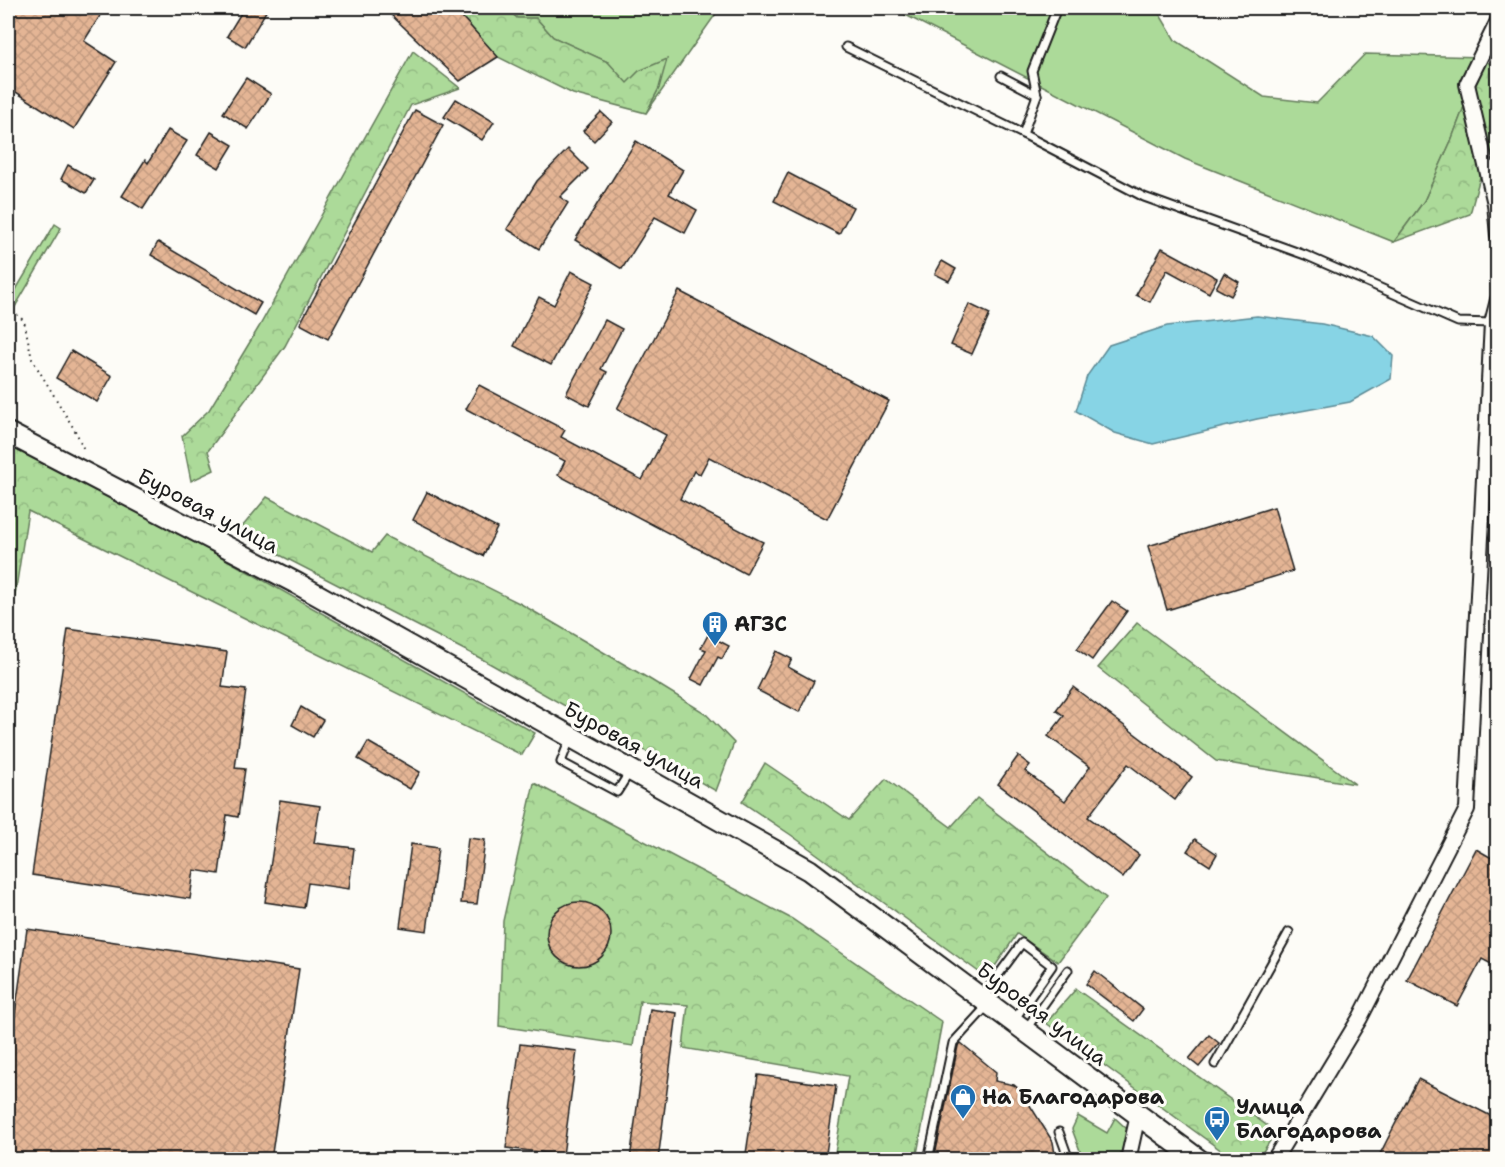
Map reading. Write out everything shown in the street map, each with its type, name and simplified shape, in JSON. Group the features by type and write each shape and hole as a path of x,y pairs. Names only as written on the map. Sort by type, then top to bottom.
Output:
{"main road":[{"name":"Буровая улица","path":"8,433 298,584 809,870 1199,1160"}],"street":[{"path":"1495,8 1497,12"},
{"path":"1497,21 1467,84 1496,204 1497,235"},
{"path":"1274,1160 1360,1018 1467,809 1492,322 1497,300"},
{"path":"1128,1160 1138,1115"}],"lane":[{"path":"1023,134 1037,95 1032,71 1057,8"},
{"path":"846,47 1023,134 1143,197 1305,255 1458,322 1492,322"},
{"path":"1001,76 1037,95"},
{"path":"571,737 561,762 617,792 631,770"},
{"path":"1215,1064 1289,932"},
{"path":"928,1160 953,1043 985,1001 1022,943 1052,966 1019,1027"},
{"path":"1019,1027 1068,970"},
{"path":"1059,1132 1069,1160"}],"path":[{"path":"8,306 24,321 32,359 77,434 85,452"}],"green space":[{"path":"454,8 506,8 517,18 536,18 553,37 608,62 627,83 639,71 667,59 659,88 646,113 573,94 498,57"},
{"path":"506,8 720,8 646,113 659,88 627,84 608,62 553,37 536,18 517,18"},
{"path":"892,8 1156,8 1175,40 1264,97 1317,103 1365,54 1483,57 1451,141 1424,201 1394,242 1185,159"},
{"path":"413,51 460,88 411,105 285,346 208,451 214,470 191,481 182,436 209,410 259,327"},
{"path":"1483,57 1497,71 1497,174 1480,177 1470,214 1394,242 1424,201 1451,141"},
{"path":"55,224 61,228 8,319 8,303"},
{"path":"8,443 211,551 535,733 522,755 28,511 8,640"},
{"path":"267,497 372,552 385,536 521,604 705,713 734,743 716,791 480,658 237,533"},
{"path":"1137,623 1355,784 1216,761 1098,668"},
{"path":"765,763 849,820 886,779 951,827 977,798 1106,898 1058,962 1017,934 987,978 742,802"},
{"path":"534,783 792,919 942,1022 916,1159 834,1159 848,1076 683,1048 688,1005 640,1001 633,1046 499,1026 503,921"},
{"path":"1076,989 1276,1132 1258,1159 1233,1159 1046,1023"},
{"path":"1078,1116 1107,1133 1115,1118 1127,1129 1120,1159 1083,1159 1072,1129"}],"water":[{"path":"1257,316 1322,324 1373,336 1393,356 1391,379 1350,402 1257,419 1153,444 1115,433 1076,411 1087,376 1109,345 1167,326"}],"building":[{"path":"8,8 105,8 84,41 116,62 74,129 8,87"},
{"path":"244,8 268,8 245,47 227,36"},
{"path":"384,8 454,8 498,57 460,81"},
{"path":"246,78 271,94 248,129 223,113"},
{"path":"456,99 494,122 482,140 444,117"},
{"path":"415,110 443,125 328,339 300,324"},
{"path":"601,112 612,122 594,141 583,131"},
{"path":"168,130 187,141 143,209 122,196 145,160 148,163"},
{"path":"211,132 233,145 219,168 197,155"},
{"path":"636,141 683,170 669,194 697,210 685,233 655,217 622,269 575,240"},
{"path":"568,149 588,169 560,197 568,203 539,249 507,229 537,181"},
{"path":"68,165 94,180 86,193 61,179"},
{"path":"788,173 853,207 839,234 774,201"},
{"path":"158,242 261,303 254,315 151,255"},
{"path":"1162,248 1217,278 1209,293 1167,270 1150,302 1136,295"},
{"path":"942,261 956,269 949,281 935,274"},
{"path":"571,271 594,283 551,365 514,346 539,297 554,305"},
{"path":"1224,273 1239,282 1231,296 1216,288"},
{"path":"679,291 889,401 827,519 709,457 700,474 694,471 680,499 763,542 746,574 558,475 565,461 466,409 479,385 565,430 561,437 642,480 666,435 617,409"},
{"path":"969,304 990,314 972,354 951,345"},
{"path":"605,320 622,329 601,369 607,372 589,406 566,394"},
{"path":"71,351 112,376 97,402 56,378"},
{"path":"427,492 497,528 483,556 413,520"},
{"path":"1274,507 1293,571 1167,610 1148,546"},
{"path":"1112,601 1127,611 1092,660 1077,649"},
{"path":"68,629 227,652 222,687 246,690 235,768 245,769 238,817 227,815 219,874 194,870 190,899 32,875"},
{"path":"708,635 729,646 722,659 718,657 703,685 691,679 706,650 701,648"},
{"path":"776,651 792,659 788,667 814,681 799,712 757,690"},
{"path":"1073,687 1192,777 1175,800 1128,764 1088,817 1139,855 1123,878 998,784 1018,756 1030,765 1025,771 1065,801 1090,767 1048,736 1064,716 1056,710"},
{"path":"301,707 323,720 313,737 292,725"},
{"path":"368,742 420,772 410,789 358,759"},
{"path":"280,800 320,806 314,843 354,848 349,889 308,883 304,908 265,902"},
{"path":"468,838 485,840 477,904 461,903"},
{"path":"1195,839 1217,854 1210,866 1187,851"},
{"path":"411,844 438,848 427,931 400,927"},
{"path":"1476,849 1497,861 1497,967 1482,959 1457,1006 1407,980"},
{"path":"579,902 591,904 602,911 609,922 611,934 609,946 602,957 591,964 579,966 567,964 556,957 549,946 547,934 549,922 556,911 567,904"},
{"path":"27,929 299,969 271,1160 8,1160 8,1064"},
{"path":"1095,971 1143,1009 1134,1021 1086,984"},
{"path":"650,1009 677,1013 658,1160 630,1160"},
{"path":"1209,1035 1219,1043 1199,1067 1189,1059"},
{"path":"961,1043 996,1072 995,1081 1014,1085 1021,1091 1053,1142 1056,1160 934,1160 958,1046"},
{"path":"520,1044 577,1051 563,1155 506,1148"},
{"path":"758,1075 836,1086 825,1160 745,1160"},
{"path":"1418,1079 1497,1119 1497,1160 1377,1160"}],"place":[{"name":"АГЗС","path":"715,647"},
{"name":"На Благодарова","path":"963,1120"},
{"name":"Улица Благодарова","path":"1217,1142"}]}
